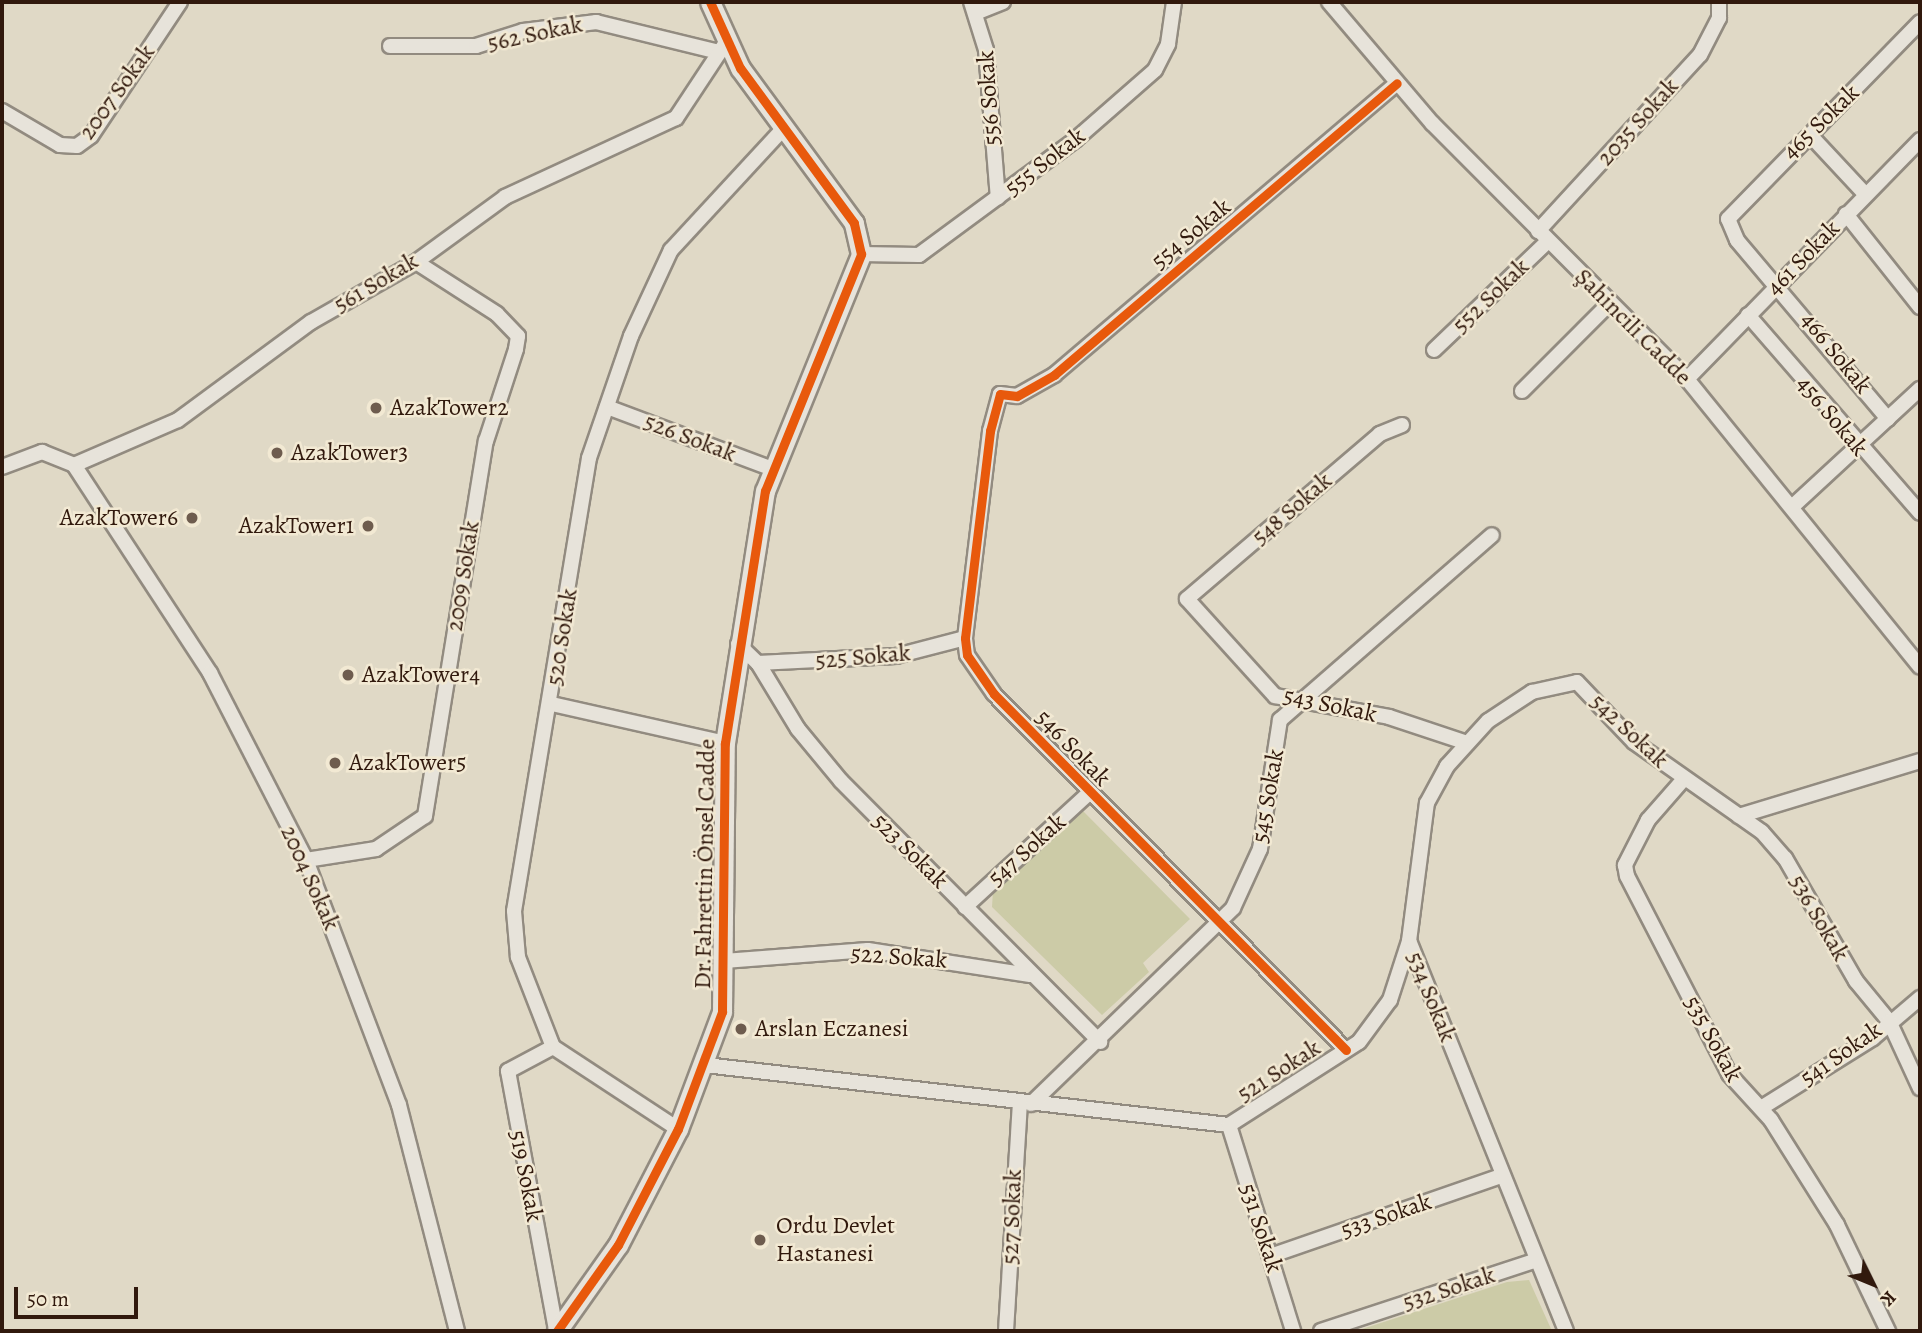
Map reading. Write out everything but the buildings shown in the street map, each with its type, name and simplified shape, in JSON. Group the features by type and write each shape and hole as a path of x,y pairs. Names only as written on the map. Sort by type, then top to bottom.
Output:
{"street":[{"name":"2007 Sokak","path":"2,111 60,145 77,146 91,136 180,2"},
{"path":"710,2 722,48 855,223 861,254"},
{"path":"974,7 1003,2"},
{"name":"555 Sokak","path":"861,254 919,256 998,198 1155,70 1168,44 1174,2"},
{"name":"Şahincili Cadde","path":"1329,2 1397,83 1543,236 1687,379 1793,506 1920,667"},
{"name":"2035 Sokak","path":"1543,236 1700,55 1719,18 1719,2"},
{"name":"556 Sokak","path":"974,7 998,198"},
{"name":"562 Sokak","path":"390,46 477,46 523,32 596,22 722,48"},
{"name":"465 Sokak","path":"1728,224 1732,211 1920,22"},
{"name":"561 Sokak","path":"74,465 178,419 311,322 416,262 505,197 676,118 722,48"},
{"name":"554 Sokak","path":"1000,394 1017,396 1054,374 1397,83"},
{"name":"520 Sokak","path":"553,1047 513,933 552,704 589,458 671,250 784,128"},
{"path":"1810,135 1866,194"},
{"name":"461 Sokak","path":"1687,379 1778,282 1866,194 1919,146"},
{"path":"1846,214 1920,307"},
{"name":"466 Sokak","path":"1728,224 1888,419"},
{"name":"552 Sokak","path":"1434,350 1543,236"},
{"name":"Dr.Fahrettin Önsel Cadde","path":"557,1331 618,1245 678,1129 705,1065 722,1012 724,743 738,644 773,469 861,254"},
{"name":"2009 Sokak","path":"306,860 376,849 425,816 486,441 516,349 518,336 497,314 416,262"},
{"path":"1522,391 1610,303"},
{"name":"456 Sokak","path":"1748,315 1858,448 1920,513"},
{"path":"1793,506 1920,389"},
{"name":"546 Sokak","path":"1000,394 986,456 965,638 981,678 1217,925 1346,1050"},
{"name":"526 Sokak","path":"607,407 773,469"},
{"name":"548 Sokak","path":"1187,599 1381,433 1402,425"},
{"path":"2,467 42,452 74,465"},
{"name":"2004 Sokak","path":"74,465 210,673 306,860 399,1105 457,1331"},
{"name":"545 Sokak","path":"1026,1104 1100,1042 1233,908 1260,849 1280,720 1492,536"},
{"name":"543 Sokak","path":"1187,599 1275,696 1389,717 1467,743"},
{"name":"525 Sokak","path":"758,663 896,656 965,638"},
{"name":"523 Sokak","path":"738,644 758,663 798,729 841,781 1030,975 1100,1042"},
{"name":"534 Sokak","path":"1566,1331 1409,942 1427,803 1467,743 1532,692 1577,682"},
{"name":"542 Sokak","path":"1577,682 1634,743 1682,780"},
{"path":"552,704 724,743"},
{"path":"1739,816 1920,761"},
{"name":"536 Sokak","path":"1682,780 1739,816 1785,858 1856,981 1889,1021 1920,1088"},
{"name":"535 Sokak","path":"1682,780 1648,820 1625,865 1627,876 1729,1074 1761,1108 1837,1225 1888,1331"},
{"name":"547 Sokak","path":"965,907 1090,793"},
{"name":"521 Sokak","path":"705,1065 1026,1104 1229,1125 1346,1050 1379,1020 1409,942"},
{"name":"522 Sokak","path":"724,961 868,950 1030,975"},
{"name":"541 Sokak","path":"1761,1108 1873,1038 1889,1021 1920,998"},
{"path":"553,1047 678,1129"},
{"name":"519 Sokak","path":"553,1047 508,1071 557,1331"},
{"name":"527 Sokak","path":"1006,1331 1026,1104"},
{"name":"531 Sokak","path":"1229,1125 1293,1331"},
{"name":"533 Sokak","path":"1270,1256 1502,1176"},
{"name":"532 Sokak","path":"1321,1331 1537,1260"}],"green space":[{"path":"1083,811 1190,919 1143,963 1149,972 1102,1015 992,907 993,891"},
{"path":"1529,1280 1552,1331 1356,1331 1507,1282"}],"cycle path":[{"path":"557,1331 618,1245 678,1129 722,1012 725,743 765,491 861,254 854,223 740,68 710,2"},
{"path":"1346,1050 994,694 967,655 965,638 990,431 1000,394 1017,396 1054,375 1397,83"}],"place":[{"name":"AzakTower2","path":"376,408"},
{"name":"AzakTower3","path":"277,453"},
{"name":"AzakTower6","path":"192,518"},
{"name":"AzakTower1","path":"368,526"},
{"name":"AzakTower4","path":"348,675"},
{"name":"AzakTower5","path":"335,763"},
{"name":"Arslan Eczanesi","path":"741,1029"},
{"name":"Ordu Devlet Hastanesi","path":"760,1240"}]}
